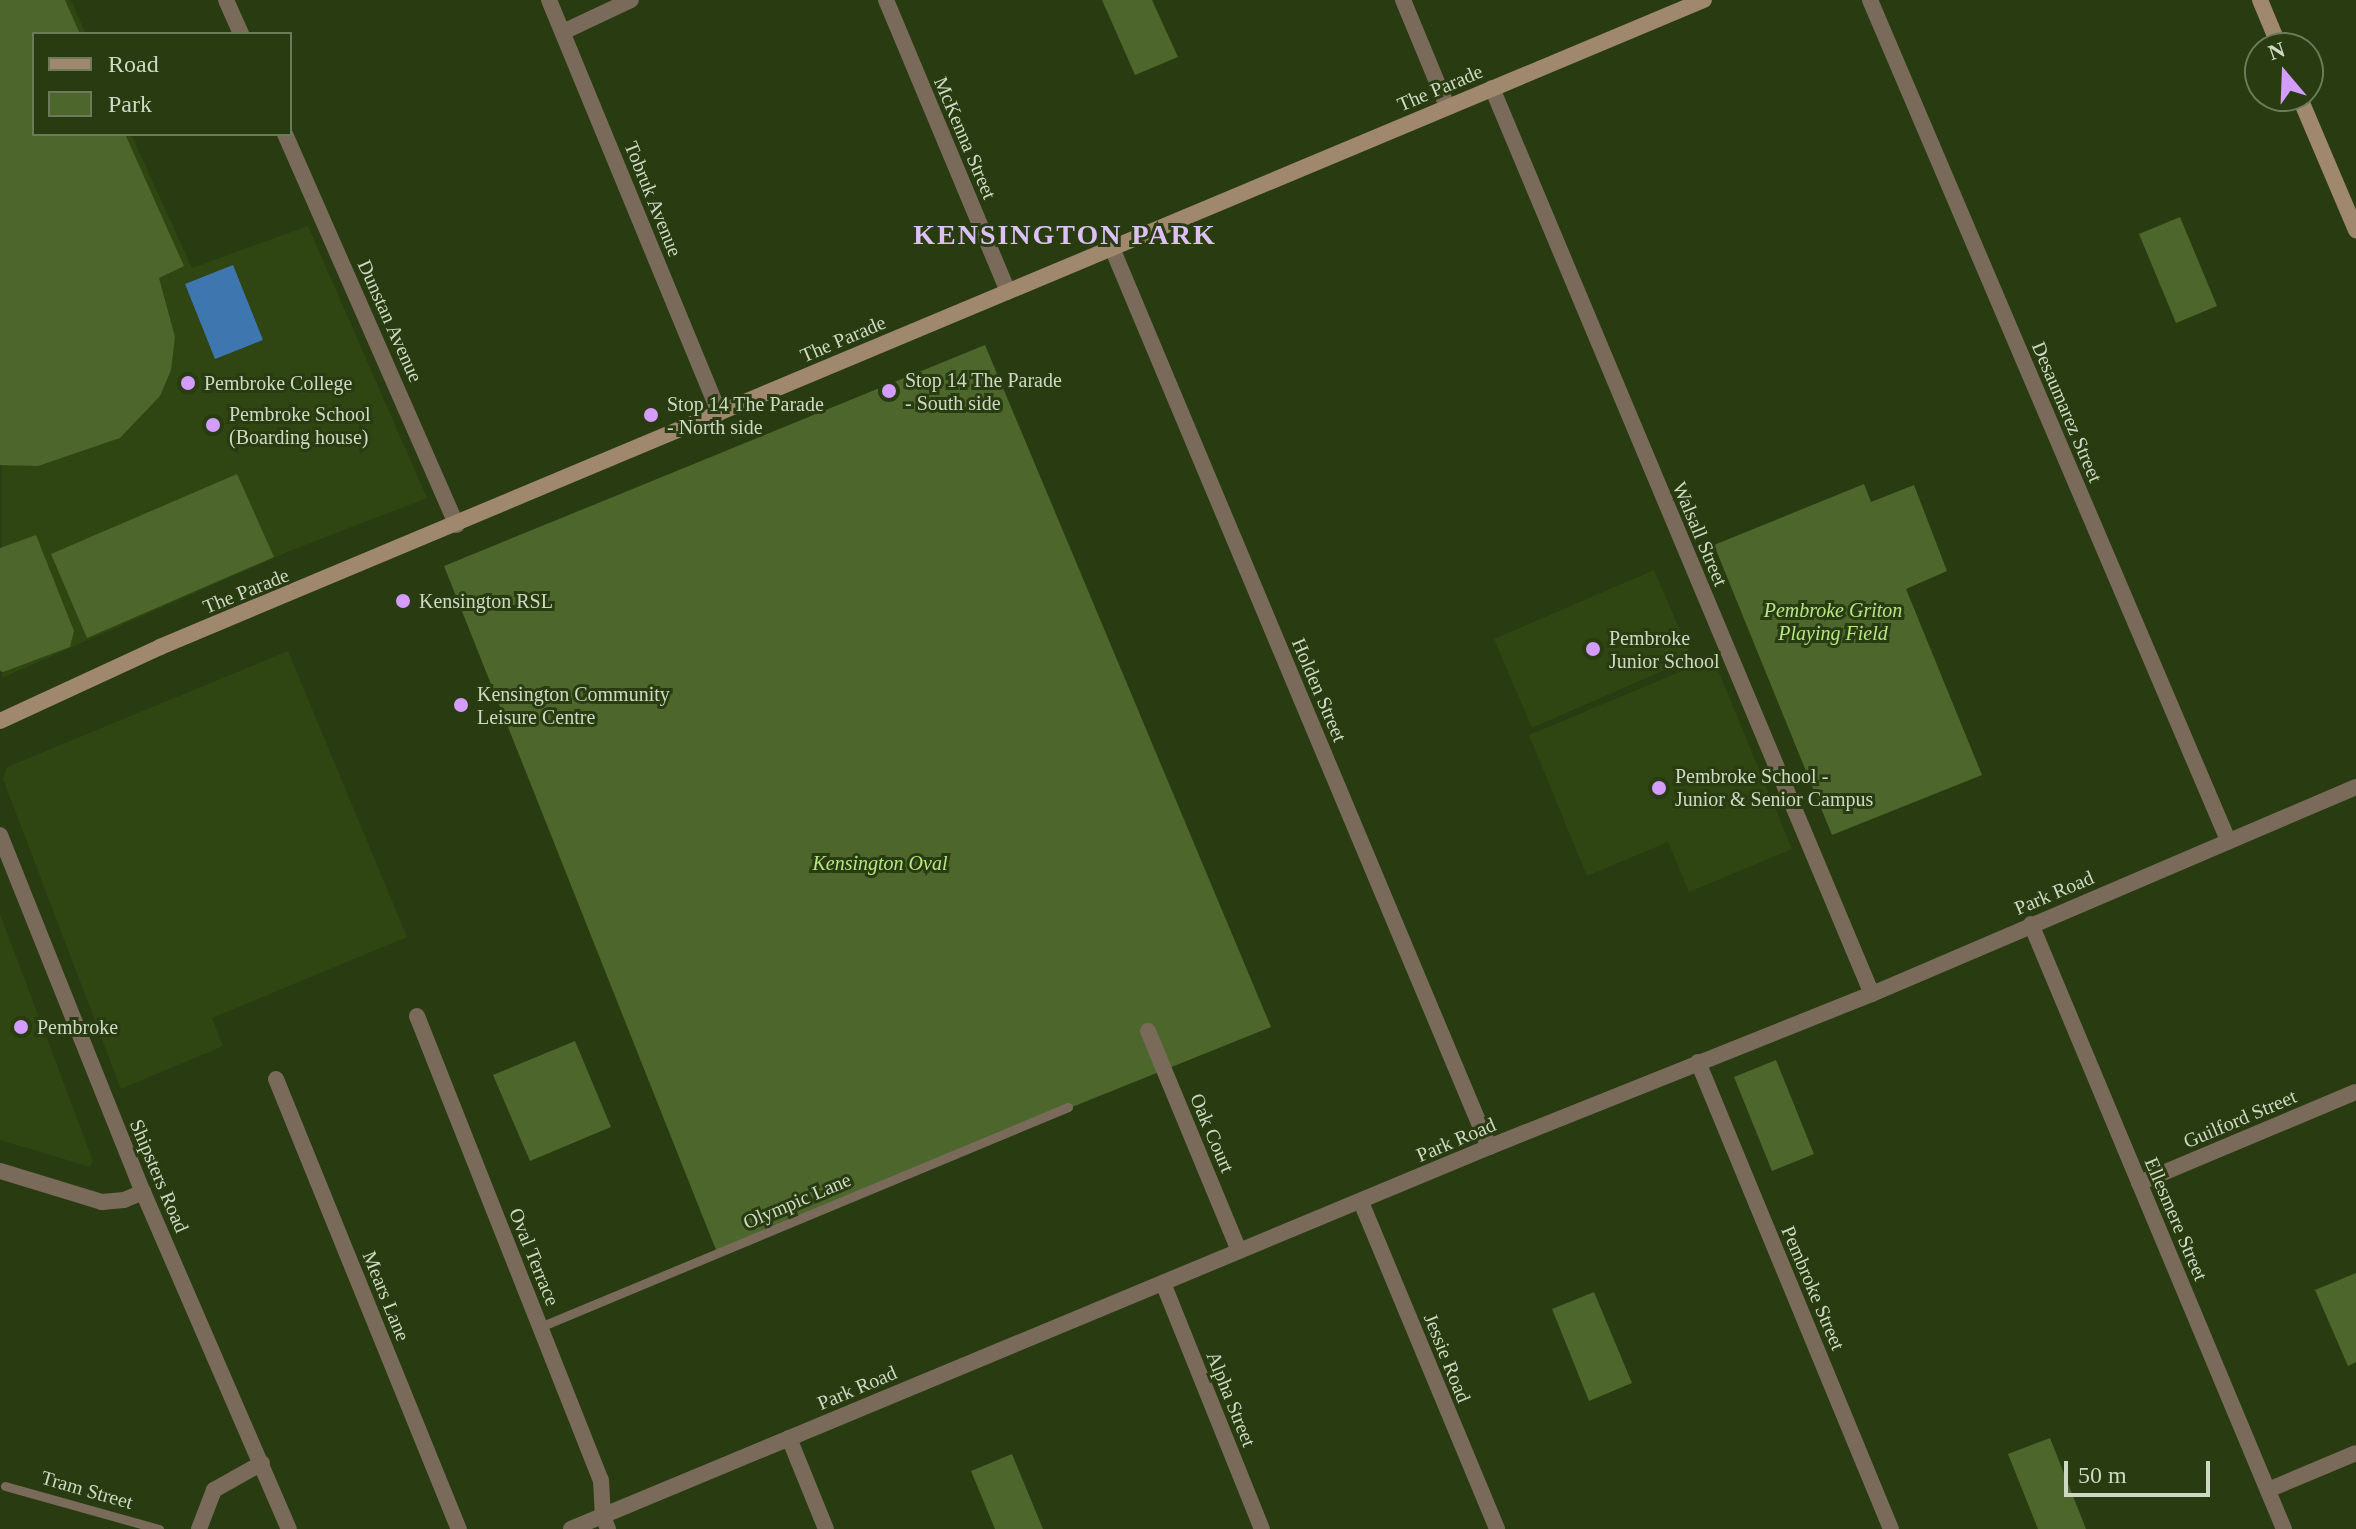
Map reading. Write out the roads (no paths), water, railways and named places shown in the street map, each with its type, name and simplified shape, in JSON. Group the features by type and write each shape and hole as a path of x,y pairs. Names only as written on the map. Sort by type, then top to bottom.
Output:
{"main road":[{"name":"The Parade","path":"0,721 146,653 1704,0"},
{"path":"2260,0 2273,32"},
{"path":"2306,112 2356,230"}],"street":[{"path":"226,0 240,32"},
{"name":"Tobruk Avenue","path":"549,0 719,413"},
{"path":"563,32 631,0"},
{"name":"McKenna Street","path":"886,0 1008,292"},
{"path":"1403,0 1447,106"},
{"name":"Desaumarez Street","path":"1870,0 2228,840"},
{"name":"Walsall Street","path":"1492,88 1872,994"},
{"name":"Dunstan Avenue","path":"286,136 457,525"},
{"name":"Holden Street","path":"1112,248 1489,1147"},
{"name":"Park Road","path":"571,1529 605,1523 789,1438 1489,1147 1872,994 2356,787"},
{"name":"Shipsters Road","path":"0,835 143,1192 289,1529"},
{"name":"Ellesmere Street","path":"2031,924 2284,1529"},
{"name":"Oval Terrace","path":"417,1016 601,1480 605,1523"},
{"name":"Oak Court","path":"1148,1031 1239,1251"},
{"name":"Pembroke Street","path":"1698,1062 1891,1529"},
{"name":"Mears Lane","path":"276,1079 459,1529"},
{"name":"Guilford Street","path":"2139,1183 2356,1092"},
{"path":"0,1171 102,1202 124,1200 143,1192"},
{"name":"Jessie Road","path":"1361,1202 1497,1529"},
{"name":"Alpha Street","path":"1163,1283 1262,1529"},
{"path":"789,1438 826,1529"},
{"path":"2268,1490 2356,1453"},
{"path":"199,1529 214,1490 262,1463"}],"lane":[{"name":"Olympic Lane","path":"540,1327 1068,1107"},
{"name":"Tram Street","path":"5,1486 159,1529"}],"water":[{"path":"233,265 263,340 215,359 185,284"}],"place":[{"name":"Pembroke College","path":"188,383"},
{"name":"Stop 14 The Parade - South side","path":"889,391"},
{"name":"Stop 14 The Parade - North side","path":"651,415"},
{"name":"Pembroke School (Boarding house)","path":"213,425"},
{"name":"Kensington RSL","path":"403,601"},
{"name":"Pembroke Junior School","path":"1593,649"},
{"name":"Kensington Community Leisure Centre","path":"461,705"},
{"name":"Pembroke School - Junior & Senior Campus","path":"1659,788"},
{"name":"Pembroke","path":"21,1027"}],"district":[{"name":"KENSINGTON PARK","path":"1065,235"}],"park label":[{"name":"Pembroke Griton Playing Field","path":"1833,622"},
{"name":"Kensington Oval","path":"880,863"}]}
